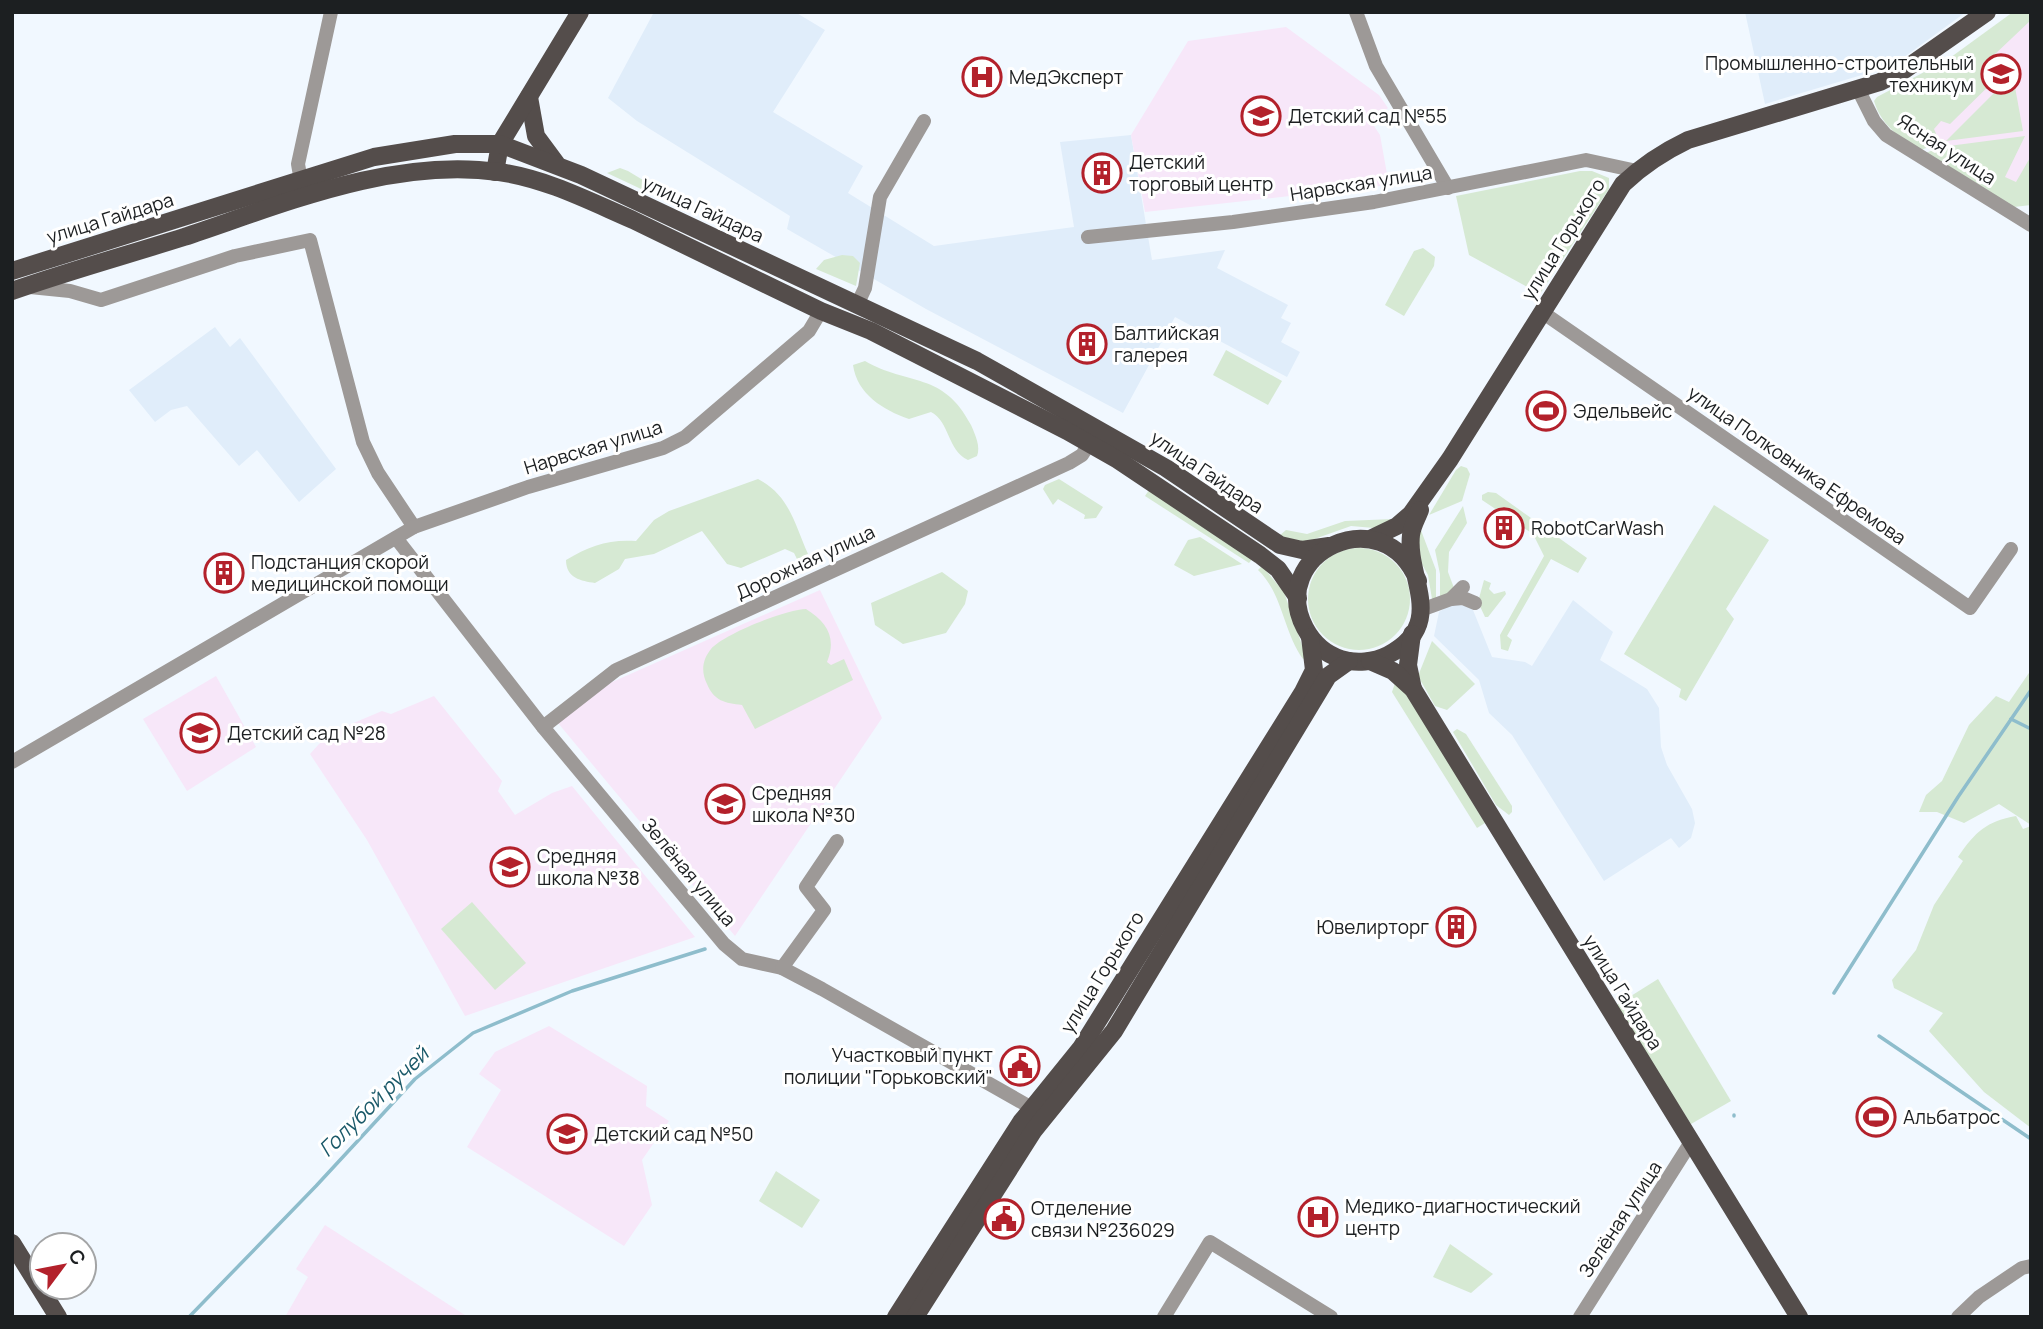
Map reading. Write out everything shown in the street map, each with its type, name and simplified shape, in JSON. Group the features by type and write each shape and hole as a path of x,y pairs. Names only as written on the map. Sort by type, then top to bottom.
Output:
{"main road":[{"path":"495,172 500,144 580,12"},
{"name":"улица Горького","path":"1329,547 1345,540 1370,539 1406,519 1432,484 1623,184 1637,171 1660,153 1688,140 1858,89 1905,70 1987,12"},
{"path":"529,97 536,136 559,166"},
{"name":"улица Гайдара","path":"12,271 395,152 455,144 500,144 559,166 977,361 1110,434 1279,545 1302,550 1329,547"},
{"name":"улица Гайдара","path":"19,288 301,199 373,180 435,170 495,172 541,181 821,311 871,331 1023,406 1088,444 1260,555 1278,569 1298,598"},
{"name":"улица Горького","path":"1412,634 1421,610 1411,535 1432,484"},
{"name":"улица Горького","path":"1370,539 1400,553 1418,581"},
{"path":"1298,598 1308,565 1329,547"},
{"name":"улица Горького","path":"896,1317 1081,1048 1303,692 1314,670 1310,637 1303,625 1298,598"},
{"name":"улица Гайдара","path":"1412,634 1408,665 1413,689"},
{"path":"1310,637 1323,650 1349,661 1370,661 1396,650 1412,634"},
{"name":"улица Горького","path":"915,1317 1039,1112 1114,1031 1328,676 1349,661"},
{"name":"улица Гайдара","path":"1370,661 1393,671 1413,689 1799,1317"},
{"path":"12,1243 58,1317"}],"street":[{"path":"301,181 298,164 331,12"},
{"path":"1356,12 1376,66 1448,188"},
{"name":"Ясная улица","path":"1858,89 1874,121 1886,135 2031,225"},
{"path":"857,305 865,288 880,197 924,121"},
{"name":"Нарвская улица","path":"1087,237 1233,222 1448,188 1586,160 1637,171"},
{"path":"19,288 59,289 101,300 235,256 310,240 363,442 378,473 414,527"},
{"name":"Нарвская улица","path":"12,762 414,527 528,487 663,448 685,437 809,331 821,311"},
{"name":"улица Полковника Ефремова","path":"1542,312 1970,608 2011,549"},
{"name":"Дорожная улица","path":"543,727 615,670 1069,463 1082,455 1088,444"},
{"name":"Зелёная улица","path":"397,538 543,727 724,944 748,961 782,968 1039,1112"},
{"path":"1451,599 1463,587"},
{"path":"1421,610 1451,599 1463,598 1475,603"},
{"path":"782,968 824,910 806,887 837,841"},
{"name":"Зелёная улица","path":"1580,1317 1691,1142"},
{"path":"1164,1317 1210,1242 1331,1317"},
{"path":"1958,1317 1979,1297 2022,1268 2031,1266"}],"shaded area":[{"path":"654,12 795,12 825,30 773,112 863,166 848,193 934,246 1074,227 1060,142 1131,135 1152,260 1225,250 1217,268 1288,305 1281,318 1291,323 1281,342 1300,352 1287,377 1175,317 1123,413 926,309 787,229 790,216 637,121 608,98"},
{"path":"1745,12 1966,12 1892,66 1765,104"},
{"name":"Промышленно-строительный техникум","path":"2031,18 2031,200 1913,130"},
{"name":"Детский сад №55","path":"1286,27 1379,95 1388,108 1372,123 1380,135 1389,185 1145,212 1131,135 1188,41"},
{"path":"215,327 230,347 240,338 336,469 299,502 257,450 239,466 187,406 171,410 155,422 129,390"},
{"name":"Средняя школа №30","path":"820,590 882,718 735,936 558,723 610,683"},
{"path":"1573,600 1613,632 1600,660 1647,689 1659,708 1661,747 1667,765 1692,809 1695,823 1691,838 1679,848 1671,838 1604,881 1512,735 1489,713 1479,680 1434,636 1439,612 1451,604 1467,606 1473,610 1492,657 1525,662 1532,666"},
{"name":"Детский сад №28","path":"216,676 256,747 187,791 143,719"},
{"name":"Средняя школа №38","path":"434,696 502,781 498,791 515,815 552,793 572,786 695,937 465,1016 367,840 310,754 319,744 344,727 382,711 391,714"},
{"name":"Детский сад №50","path":"549,1026 647,1086 646,1106 669,1121 642,1160 652,1205 624,1246 467,1147 501,1090 479,1074 495,1052"},
{"path":"325,1225 468,1317 285,1317 308,1277 296,1269"}],"green space":[{"path":"2013,12 2031,12 2031,20 1993,56 2007,68 1950,124 1941,121 1934,129 1940,143 1918,151 1886,123 1874,101 1877,97 1947,60"},
{"path":"2013,76 2023,131 1946,141 2008,79"},
{"path":"2025,136 2005,177 2016,182 2031,156 2031,205 2014,207 1923,154 1941,147"},
{"path":"620,168 676,200 673,204 607,173"},
{"path":"1580,171 1592,171 1609,178 1609,189 1540,294 1469,255 1456,196"},
{"path":"1423,248 1435,257 1434,266 1404,316 1385,305 1414,251"},
{"path":"842,255 853,256 860,263 856,286 816,269 824,260"},
{"path":"1226,350 1282,381 1268,405 1213,375"},
{"path":"865,361 881,369 924,382 949,396 971,425 978,445 977,456 968,460 961,455 942,422 931,412 909,419 873,400 855,375 853,365"},
{"path":"1461,466 1467,468 1470,474 1462,501 1429,515 1456,470"},
{"path":"758,479 777,494 790,511 808,554 797,559 794,553 785,549 741,568 727,564 702,531 654,554 625,559 619,569 595,583 580,580 569,571 566,560 583,551 608,542 636,541 654,520 669,511"},
{"path":"1059,479 1103,507 1096,518 1084,519 1085,515 1058,499 1053,505 1043,489 1045,485"},
{"path":"1149,490 1253,558 1249,563 1145,496"},
{"path":"1488,492 1496,493 1587,558 1578,573 1551,559 1507,636 1512,640 1508,651 1501,649 1500,635 1544,556 1533,534 1482,500 1482,495"},
{"path":"1714,505 1769,540 1726,609 1734,619 1686,701 1679,697 1681,689 1624,654"},
{"path":"1463,506 1467,523 1449,552 1448,572 1454,588 1440,600 1440,574 1435,550"},
{"path":"1393,519 1374,528 1351,526 1306,542 1279,536 1286,530 1307,534 1345,521"},
{"path":"1419,525 1436,570 1436,603 1432,599 1428,575 1417,555"},
{"path":"1200,537 1242,564 1194,576 1174,565 1188,540"},
{"path":"1359,548 1379,552 1395,563 1406,579 1410,599 1406,619 1395,635 1379,646 1359,650 1339,646 1323,635 1312,619 1308,599 1312,579 1323,563 1339,552"},
{"path":"1262,566 1284,592 1306,657 1303,659 1291,637 1273,590 1258,570"},
{"path":"942,572 968,591 965,604 946,633 903,644 875,625 871,603"},
{"path":"1484,580 1491,583 1489,589 1494,594 1505,591 1506,594 1488,617 1485,617 1478,602"},
{"path":"806,609 820,619 828,631 831,645 827,662 831,665 844,659 853,680 755,729 742,705 721,700 710,690 703,671 706,657 718,643 756,623"},
{"path":"1432,641 1475,684 1447,710 1435,706 1418,676"},
{"path":"2031,670 2031,825 1999,804 1964,823 1937,812 1919,812 1926,795 1942,781 1969,725 1996,696 2009,702"},
{"path":"1399,681 1485,823 1477,828 1392,692 1395,683"},
{"path":"1457,729 1466,734 1512,806 1509,815 1496,805 1453,732"},
{"path":"2016,816 2023,829 2031,826 2031,1128 1984,1092 1929,1031 1943,1013 1894,988 1892,980 1916,950 1934,905 1963,861 1958,857 1964,848 1982,829 1997,821"},
{"path":"472,902 526,963 495,990 441,929"},
{"path":"1658,979 1731,1101 1691,1124 1615,1006"},
{"path":"776,1171 820,1200 802,1228 759,1201"},
{"path":"1450,1244 1493,1274 1471,1293 1433,1277"}],"waterway":[{"path":"1834,993 1958,797 2031,690"},
{"path":"2011,719 2031,729"},
{"name":"Голубой ручей","path":"189,1317 415,1079 473,1033 572,991 705,949"},
{"path":"1879,1036 2031,1139"}],"place":[{"name":"Промышленно-строительный техникум","path":"2001,74"},
{"name":"МедЭксперт","path":"982,77"},
{"name":"Детский сад №55","path":"1261,116"},
{"name":"Детский торговый центр","path":"1102,173"},
{"name":"Балтийская галерея","path":"1087,344"},
{"name":"Эдельвейс","path":"1546,411"},
{"name":"RobotCarWash","path":"1504,528"},
{"name":"Подстанция скорой медицинской помощи","path":"224,573"},
{"name":"Детский сад №28","path":"200,733"},
{"name":"Средняя школа №30","path":"725,804"},
{"name":"Средняя школа №38","path":"510,867"},
{"name":"Ювелирторг","path":"1456,927"},
{"name":"Участковый пункт полиции \"Горьковский\"","path":"1020,1066"},
{"name":"Альбатрос","path":"1876,1117"},
{"name":"Детский сад №50","path":"567,1134"},
{"name":"Медико-диагностический центр","path":"1318,1217"},
{"name":"Отделение связи №236029","path":"1004,1219"}]}
